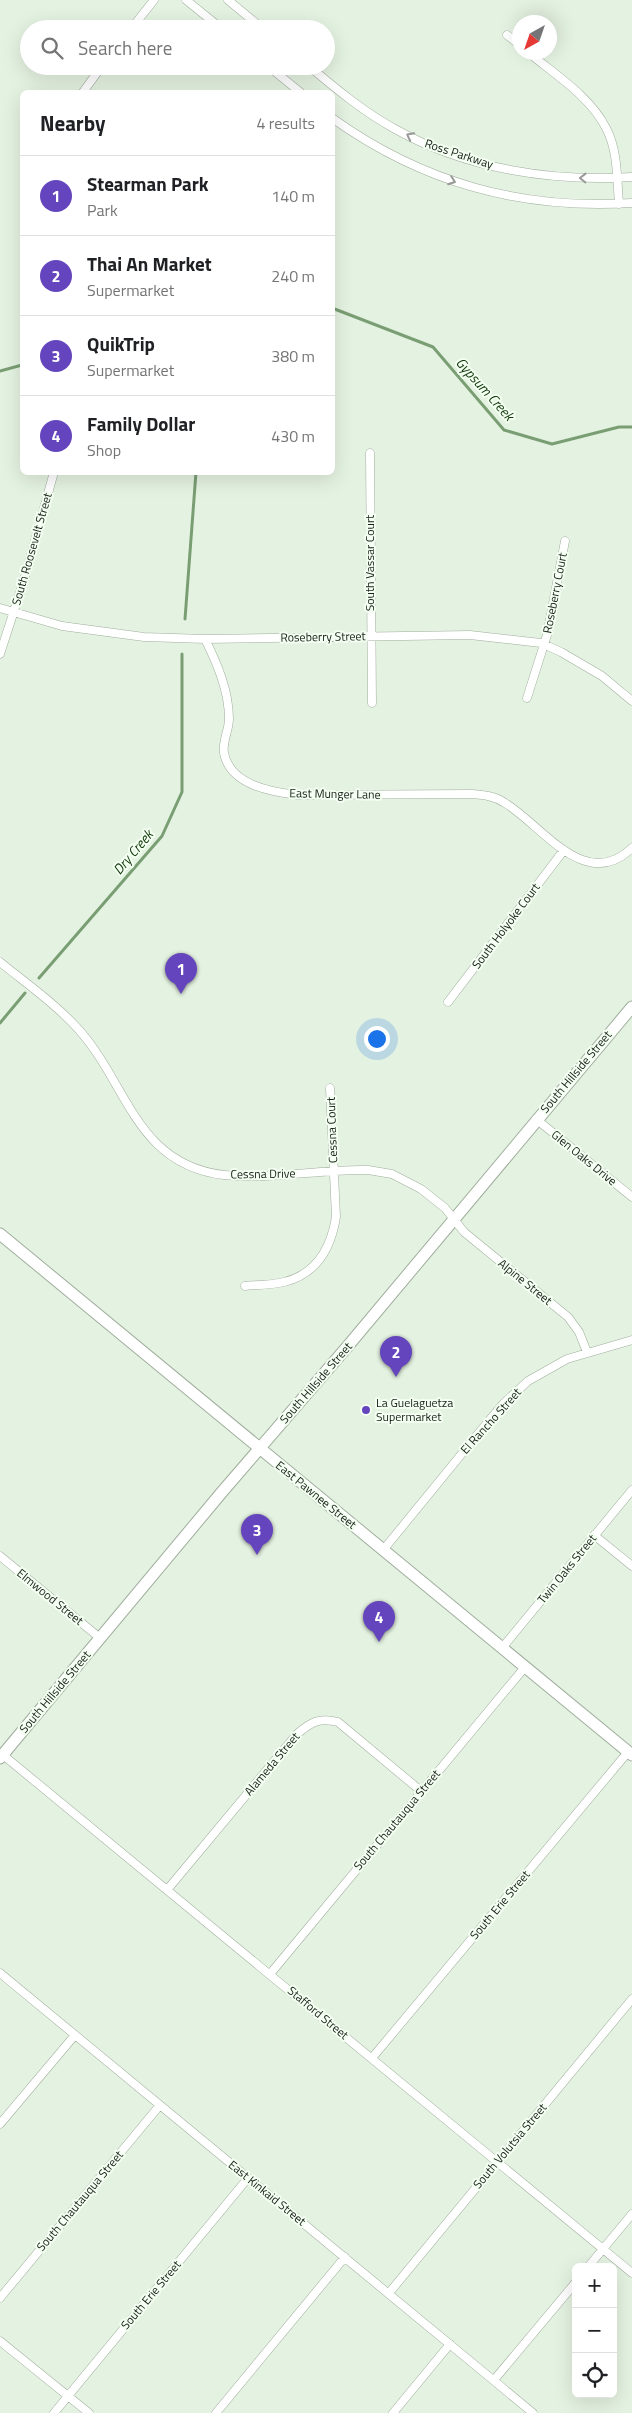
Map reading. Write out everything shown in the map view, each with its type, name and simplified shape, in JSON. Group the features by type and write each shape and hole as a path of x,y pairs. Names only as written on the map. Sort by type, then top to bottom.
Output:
{"main road":[{"name":"South Hillside Street","path":"1,1757 632,1007"},
{"name":"East Pawnee Street","path":"0,1234 384,1549 630,1754"}],"street":[{"path":"138,20 154,0"},
{"path":"186,0 211,20"},
{"path":"228,0 252,20"},
{"path":"507,35 512,39"},
{"path":"537,60 580,96 597,113 607,128 613,149 619,204"},
{"path":"84,90 95,75"},
{"path":"279,75 298,90"},
{"name":"Ross Parkway","path":"320,75 338,90 395,129 426,144 459,156 494,167 542,176 632,177"},
{"name":"Ross Parkway","path":"335,120 386,153 467,186 538,202 632,203"},
{"name":"South Vassar Court","path":"370,452 372,703"},
{"name":"South Roosevelt Street","path":"0,654 53,475"},
{"name":"Roseberry Court","path":"527,698 544,645 565,541"},
{"name":"Roseberry Street","path":"0,608 62,626 144,637 205,639 470,635 544,645 602,676 632,701"},
{"name":"East Munger Lane","path":"205,639 224,686 229,718 224,752 231,770 245,780 270,791 298,795 472,794 492,796 527,818 574,857 598,865 611,861 632,848"},
{"name":"South Holyoke Court","path":"448,1002 564,850"},
{"name":"Cessna Drive","path":"0,962 61,1012 80,1031 98,1056 137,1121 166,1152 189,1164 223,1175 257,1176 334,1171 381,1171 406,1180 445,1208 453,1220"},
{"name":"Cessna Court","path":"245,1286 285,1282 310,1270 325,1254 333,1237 336,1217 330,1088"},
{"name":"Glen Oaks Drive","path":"536,1119 632,1197"},
{"name":"Alpine Street","path":"453,1220 471,1238 568,1317 579,1332 587,1352"},
{"name":"El Rancho Street","path":"384,1549 503,1404 528,1381 553,1365 587,1352 632,1340"},
{"name":"Twin Oaks Street","path":"502,1648 632,1490"},
{"path":"594,1535 632,1566"},
{"name":"Elmwood Street","path":"0,1556 100,1638"},
{"name":"South Chautauqua Street","path":"270,1974 525,1667"},
{"name":"Alameda Street","path":"167,1890 297,1734 315,1720 325,1719 338,1722 421,1791"},
{"name":"South Erie Street","path":"372,2058 630,1754"},
{"name":"Stafford Street","path":"1,1757 270,1974 632,2273"},
{"name":"East Kinkaid Street","path":"0,1973 533,2413"},
{"name":"South Volutsia Street","path":"388,2293 632,1999"},
{"path":"0,2124 75,2035"},
{"name":"South Chautauqua Street","path":"0,2298 160,2105"},
{"name":"South Erie Street","path":"54,2413 248,2178"},
{"path":"591,2263 632,2214"},
{"path":"216,2413 345,2257"},
{"path":"494,2380 572,2287"},
{"path":"0,2340 89,2413"},
{"path":"393,2413 450,2344"}],"waterway":[{"name":"Gypsum Creek","path":"335,309 433,347 504,430 552,444 619,427 632,427"},
{"name":"Gypsum Creek","path":"0,371 20,366"},
{"name":"Dry Creek","path":"185,619 196,475"},
{"name":"Dry Creek","path":"39,978 162,836 182,792 182,654"},
{"name":"Dry Creek","path":"0,1023 25,993"}],"place":[{"name":"Stearman Park","path":"181,994"},
{"name":"Thai An Market","path":"396,1377"},
{"name":"La Guelaguetza Supermarket","path":"366,1410"},
{"name":"QuikTrip","path":"257,1555"},
{"name":"Family Dollar","path":"379,1642"}]}
